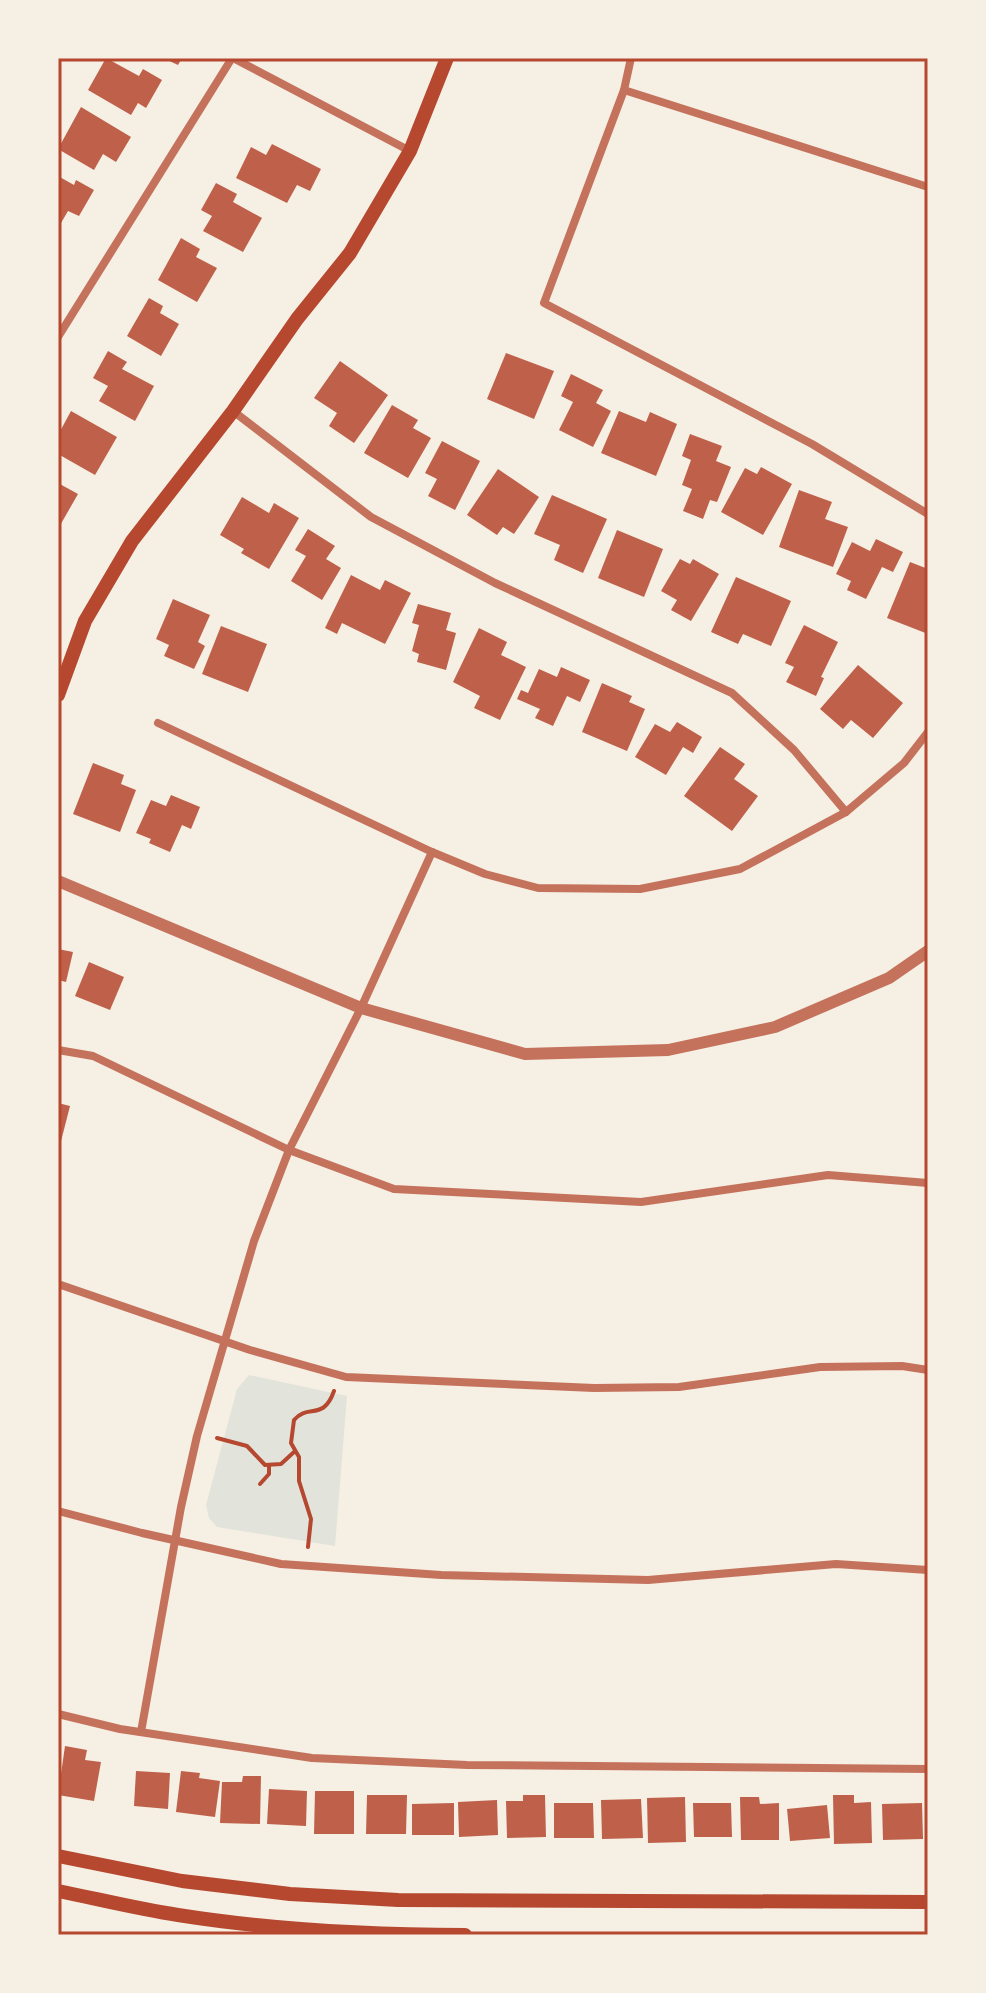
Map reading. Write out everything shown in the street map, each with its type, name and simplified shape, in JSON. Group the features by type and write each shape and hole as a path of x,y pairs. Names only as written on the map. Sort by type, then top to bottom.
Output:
{"main road":[{"path":"58,695 85,621 132,541 233,411 297,319 350,253 410,151 447,58"},
{"path":"58,1856 182,1881 290,1894 398,1900 928,1902"},
{"path":"58,1891 176,1915 287,1928 397,1935 465,1935"}],"street":[{"path":"58,337 233,58 410,151"},
{"path":"631,58 624,90 544,303 812,444 928,514"},
{"path":"624,90 928,187"},
{"path":"233,411 371,517 495,583 732,693 794,750 846,812"},
{"path":"158,723 432,852 485,874 538,888 640,889 740,869 846,812 904,763 928,732"},
{"path":"141,1732 197,1436 254,1241 289,1150 361,1008 432,852"},
{"path":"58,881 361,1008 525,1054 668,1050 775,1027 889,978 928,951"},
{"path":"58,1050 93,1056 289,1150 394,1189 641,1202 828,1175 928,1183"},
{"path":"58,1284 223,1340 346,1377 579,1388 679,1387 820,1367 902,1366 928,1370"},
{"path":"58,1511 281,1564 441,1575 648,1580 836,1564 928,1570"},
{"path":"58,1714 141,1732 312,1758 467,1765 928,1769"}],"path":[{"path":"308,1547 311,1519 299,1481 299,1457 291,1443 294,1420 302,1413 324,1409 334,1391"},
{"path":"217,1438 247,1446 269,1466 281,1464 294,1452"},
{"path":"260,1484 269,1474 269,1466"}],"shaded area":[{"path":"249,1375 347,1396 335,1546 217,1527 209,1518 206,1505 237,1389"}],"building":[{"path":"106,58 139,76 143,69 162,80 146,108 138,103 131,115 88,90"},
{"path":"163,58 182,58 178,65"},
{"path":"81,107 131,137 116,162 103,154 94,170 58,149"},
{"path":"272,144 321,169 310,191 297,185 287,203 236,178 251,147 266,155"},
{"path":"58,176 74,185 76,180 94,190 79,216 68,211 61,223 58,222"},
{"path":"216,183 237,194 233,202 262,218 243,252 203,231 212,216 201,210"},
{"path":"181,238 200,249 196,257 217,268 197,302 158,280"},
{"path":"149,298 163,306 160,313 179,324 161,356 127,336"},
{"path":"108,351 127,362 122,369 154,386 135,421 99,401 108,386 93,378"},
{"path":"506,353 554,371 534,419 487,399"},
{"path":"340,361 388,395 354,443 329,426 337,413 314,398"},
{"path":"571,374 603,390 596,403 611,411 593,447 559,430 573,402 561,396"},
{"path":"392,405 418,420 413,428 431,438 408,478 364,453"},
{"path":"71,411 117,437 95,475 58,454 58,435"},
{"path":"619,411 646,422 650,412 677,424 656,476 601,453"},
{"path":"690,434 722,446 716,461 731,467 717,502 710,500 703,519 683,511 692,489 682,485 691,460 682,456"},
{"path":"442,441 480,461 455,510 428,496 437,479 425,473"},
{"path":"761,467 792,484 763,535 721,512 745,468 757,474"},
{"path":"498,469 539,497 514,534 503,527 497,535 467,515"},
{"path":"58,483 78,494 58,529"},
{"path":"799,490 832,502 825,519 848,527 833,567 779,547"},
{"path":"552,495 607,519 583,573 554,560 560,545 534,534"},
{"path":"242,497 269,513 274,503 299,518 269,569 241,553 244,549 220,535"},
{"path":"308,529 335,546 326,559 341,568 322,600 291,581 306,556 295,550"},
{"path":"617,530 663,549 644,597 598,578"},
{"path":"876,539 903,552 893,572 882,567 866,599 847,590 851,581 836,574 852,542 870,551"},
{"path":"680,559 690,564 693,559 719,574 691,621 671,610 677,600 661,591"},
{"path":"910,562 928,569 928,634 887,618"},
{"path":"351,575 380,590 385,580 411,593 385,644 342,623 337,634 325,628"},
{"path":"736,577 791,601 771,646 743,634 738,644 711,632"},
{"path":"173,599 210,615 198,642 205,646 194,669 164,656 169,645 156,639"},
{"path":"418,604 451,613 446,630 456,633 446,670 417,662 419,654 412,651 419,625 412,623"},
{"path":"804,625 838,642 821,677 824,678 816,696 786,682 794,667 785,663"},
{"path":"221,626 267,644 248,692 202,674"},
{"path":"479,628 507,642 501,655 526,667 500,720 474,708 480,696 453,682"},
{"path":"858,665 903,703 873,738 851,720 843,729 820,709"},
{"path":"561,667 590,680 580,702 567,696 553,726 535,718 540,709 517,699 521,690 528,693 539,669 557,677"},
{"path":"602,683 632,696 629,702 645,709 627,751 582,732"},
{"path":"677,722 702,737 693,753 683,747 666,775 635,757 655,724 670,732"},
{"path":"720,747 745,764 734,779 758,796 732,831 684,796"},
{"path":"93,763 124,775 121,784 136,790 120,832 73,814"},
{"path":"171,795 200,807 191,829 182,825 170,852 136,833 151,800 166,806"},
{"path":"58,949 73,952 66,982 58,980"},
{"path":"89,962 124,977 110,1010 75,996"},
{"path":"58,1103 70,1106 59,1149 58,1149"},
{"path":"65,1746 87,1750 85,1760 101,1762 94,1801 58,1795"},
{"path":"136,1771 170,1773 168,1809 134,1806"},
{"path":"181,1771 200,1773 199,1778 220,1781 215,1817 176,1812"},
{"path":"243,1776 261,1776 260,1824 220,1823 222,1782 242,1782"},
{"path":"269,1789 307,1791 306,1826 267,1824"},
{"path":"315,1791 354,1791 354,1834 314,1834"},
{"path":"367,1795 407,1795 406,1834 366,1834"},
{"path":"523,1795 545,1795 546,1837 507,1838 506,1801 523,1801"},
{"path":"833,1795 854,1795 854,1803 871,1802 872,1843 834,1844"},
{"path":"685,1797 686,1842 648,1843 647,1798"},
{"path":"740,1797 759,1797 760,1804 779,1803 779,1840 741,1840"},
{"path":"641,1799 643,1838 602,1839 601,1800"},
{"path":"497,1800 498,1835 459,1837 458,1802"},
{"path":"454,1803 454,1835 412,1835 412,1804"},
{"path":"554,1803 593,1803 594,1838 554,1838"},
{"path":"693,1803 731,1803 732,1837 694,1837"},
{"path":"922,1803 923,1839 883,1840 882,1804"},
{"path":"827,1805 830,1838 790,1841 787,1809"}]}
